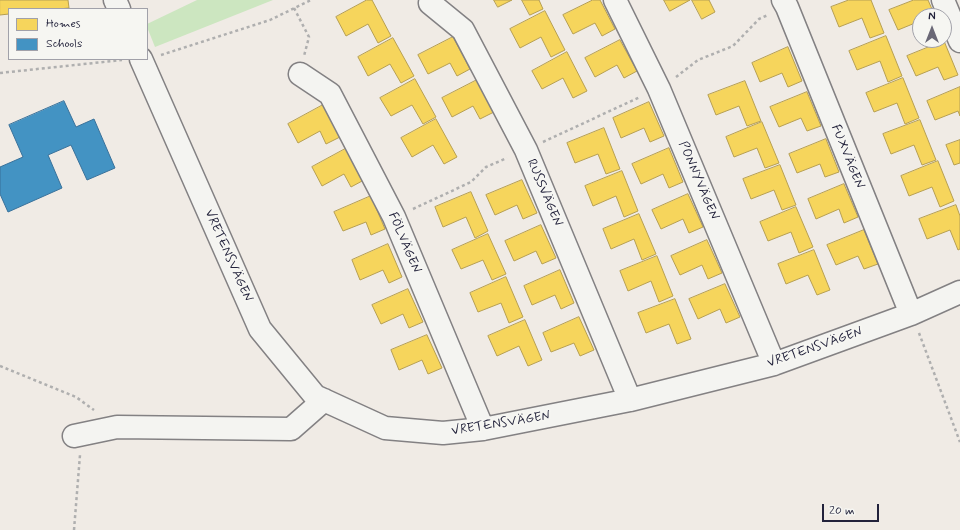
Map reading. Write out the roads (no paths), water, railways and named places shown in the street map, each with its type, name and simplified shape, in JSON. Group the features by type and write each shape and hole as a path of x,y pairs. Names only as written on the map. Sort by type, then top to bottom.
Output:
{"street":[{"name":"PONNYVÄGEN","path":"615,0 659,88 774,364"},
{"path":"943,0 960,41"},
{"name":"RUSSVÄGEN","path":"430,3 463,30 526,150 630,400"},
{"name":"FUXVÄGEN","path":"785,4 911,314"},
{"name":"VRETENSVÄGEN","path":"142,60 260,329 315,396 385,428 443,433 483,429 630,400 774,364 911,314 960,292"},
{"name":"FÖLVÄGEN","path":"300,74 330,94 394,217 483,429"},
{"path":"74,436 117,427 291,430 324,400"}]}
